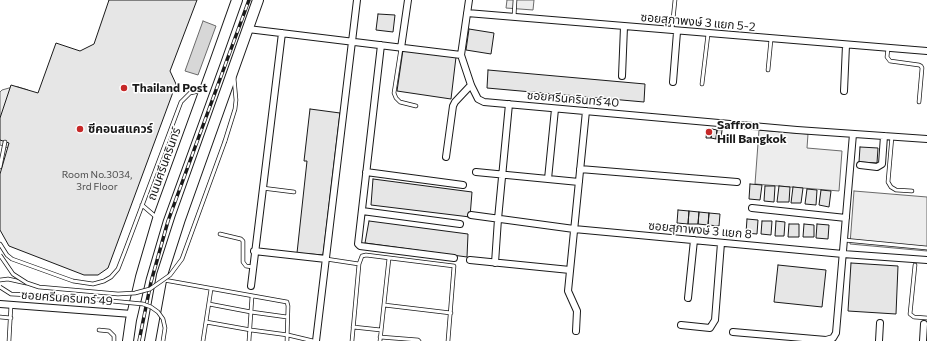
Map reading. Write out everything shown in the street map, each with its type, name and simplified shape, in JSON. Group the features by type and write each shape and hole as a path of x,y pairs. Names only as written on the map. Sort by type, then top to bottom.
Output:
{"main road":[{"name":"ถนนศรีนครินทร์","path":"128,341 140,277 158,219 236,0"},
{"path":"150,341 161,279 180,219 258,0"}],"street":[{"path":"316,341 357,0"},
{"path":"401,48 408,0"},
{"path":"248,29 461,55 469,0"},
{"name":"ซอยสุภาพงษ์ 3 แยก 5-2","path":"467,13 927,51"},
{"path":"622,76 624,27"},
{"path":"673,82 675,31"},
{"path":"251,286 254,251 282,33"},
{"path":"381,45 358,241 360,246 454,258"},
{"path":"844,91 846,45"},
{"name":"ซอยศรีนครินทร์ 40","path":"461,55 471,85 480,100 555,109 927,139"},
{"path":"446,157 453,106 471,85"},
{"path":"495,262 509,104"},
{"path":"548,179 555,109"},
{"path":"576,331 577,311 568,291 586,111"},
{"path":"733,332 826,340 833,338 836,333 853,134"},
{"path":"860,165 877,167 882,164 884,136"},
{"path":"580,169 737,182"},
{"path":"366,172 463,184"},
{"path":"476,172 579,182"},
{"path":"752,208 846,218"},
{"path":"362,211 460,224"},
{"name":"ซอยสุภาพงษ์ 3 แยก 8","path":"471,215 574,229 843,254 927,260"},
{"path":"688,298 694,240"},
{"path":"681,325 710,328 715,320 721,243"},
{"path":"254,251 326,259"},
{"path":"470,260 570,270"},
{"name":"ซอยศรีนครินทร์ 49","path":"0,304 132,314"},
{"path":"923,341 925,321"},
{"path":"879,341 880,323"}],"lane":[{"path":"514,17 516,0"},
{"path":"675,0 675,31"},
{"path":"702,84 708,34"},
{"path":"768,70 771,39"},
{"path":"401,48 394,93 400,102 416,106"},
{"path":"888,48 887,57 892,62 921,66 919,102"},
{"path":"0,280 8,279 40,287 118,294 130,293 150,288 170,275 182,259 225,141 235,109 236,100 233,68"},
{"path":"0,244 7,255 12,259 73,281 88,284 98,283 111,277 118,269 180,102 190,92 205,90"},
{"path":"892,136 888,182 891,187 896,190 912,191"},
{"path":"0,165 5,142"},
{"path":"262,188 294,192"},
{"path":"142,205 158,219"},
{"path":"220,234 241,239 243,241 243,262 246,266 253,267"},
{"path":"844,240 927,248"},
{"path":"0,255 13,274 28,283"},
{"path":"352,341 359,264 361,257 365,255 454,266 455,270 448,341"},
{"path":"380,341 388,258"},
{"path":"326,259 359,264"},
{"path":"915,265 910,314 925,321"},
{"path":"161,279 287,302 287,341"},
{"path":"0,287 11,294 69,297 144,304 158,312 163,320 165,328 163,341"},
{"path":"203,341 211,289"},
{"path":"249,341 251,330 252,296"},
{"path":"9,341 11,304"},
{"path":"209,304 287,318"},
{"path":"384,305 451,313"},
{"path":"0,317 11,318"},
{"path":"206,322 288,335 313,341"},
{"path":"353,327 381,330"},
{"path":"99,330 109,331 114,336 114,341"},
{"path":"380,336 420,341"}],"shaded area":[{"path":"507,0 534,0 533,10 506,8"},
{"path":"203,21 216,26 198,75 185,71"},
{"path":"18,87 28,90 8,148 0,145 0,92 9,88"},
{"path":"759,130 808,134 807,148 842,151 839,191 755,184"},
{"path":"854,191 927,197 927,251 850,244"}],"building":[{"name":"ซีคอนสแควร์","path":"109,0 197,0 170,71 176,84 108,268 98,275 84,275 9,246 0,230 0,174 9,143 0,140 0,118 11,85 38,93 56,43 80,51 94,44"},
{"path":"378,14 395,15 393,32 376,30"},
{"path":"469,29 494,33 491,54 466,50"},
{"path":"403,50 456,57 451,99 397,91"},
{"path":"488,70 645,84 644,102 487,88"},
{"path":"310,109 340,113 323,255 297,253 307,161 304,161"},
{"path":"707,129 712,129 711,138 706,138"},
{"path":"712,129 717,130 716,139 711,138"},
{"path":"717,130 722,130 721,139 716,139"},
{"path":"860,147 878,148 877,163 859,162"},
{"path":"373,179 472,192 470,217 371,205"},
{"path":"750,184 762,185 760,200 749,199"},
{"path":"765,186 775,186 774,202 764,201"},
{"path":"779,186 790,187 789,202 777,202"},
{"path":"793,187 803,188 801,203 791,203"},
{"path":"807,189 817,190 816,205 805,204"},
{"path":"821,190 831,191 829,207 819,205"},
{"path":"678,210 689,211 688,224 677,223"},
{"path":"689,211 699,212 698,224 688,224"},
{"path":"699,212 709,213 708,225 698,224"},
{"path":"709,213 720,214 719,226 708,225"},
{"path":"747,219 758,220 757,234 746,233"},
{"path":"369,221 468,234 467,257 365,243"},
{"path":"762,221 772,221 771,235 761,234"},
{"path":"776,221 785,222 784,236 775,236"},
{"path":"789,224 799,224 799,237 788,237"},
{"path":"804,224 814,225 814,237 803,237"},
{"path":"817,224 829,225 828,239 816,238"},
{"path":"851,263 898,266 896,314 848,311"},
{"path":"778,265 826,270 822,307 774,302"}],"railway":[{"path":"139,341 151,282 168,221 249,0"}],"place":[{"name":"Thailand Post","path":"124,88"},
{"name":"ซีคอนสแควร์","path":"80,129"},
{"name":"Saffron Hill Bangkok","path":"709,132"}]}
